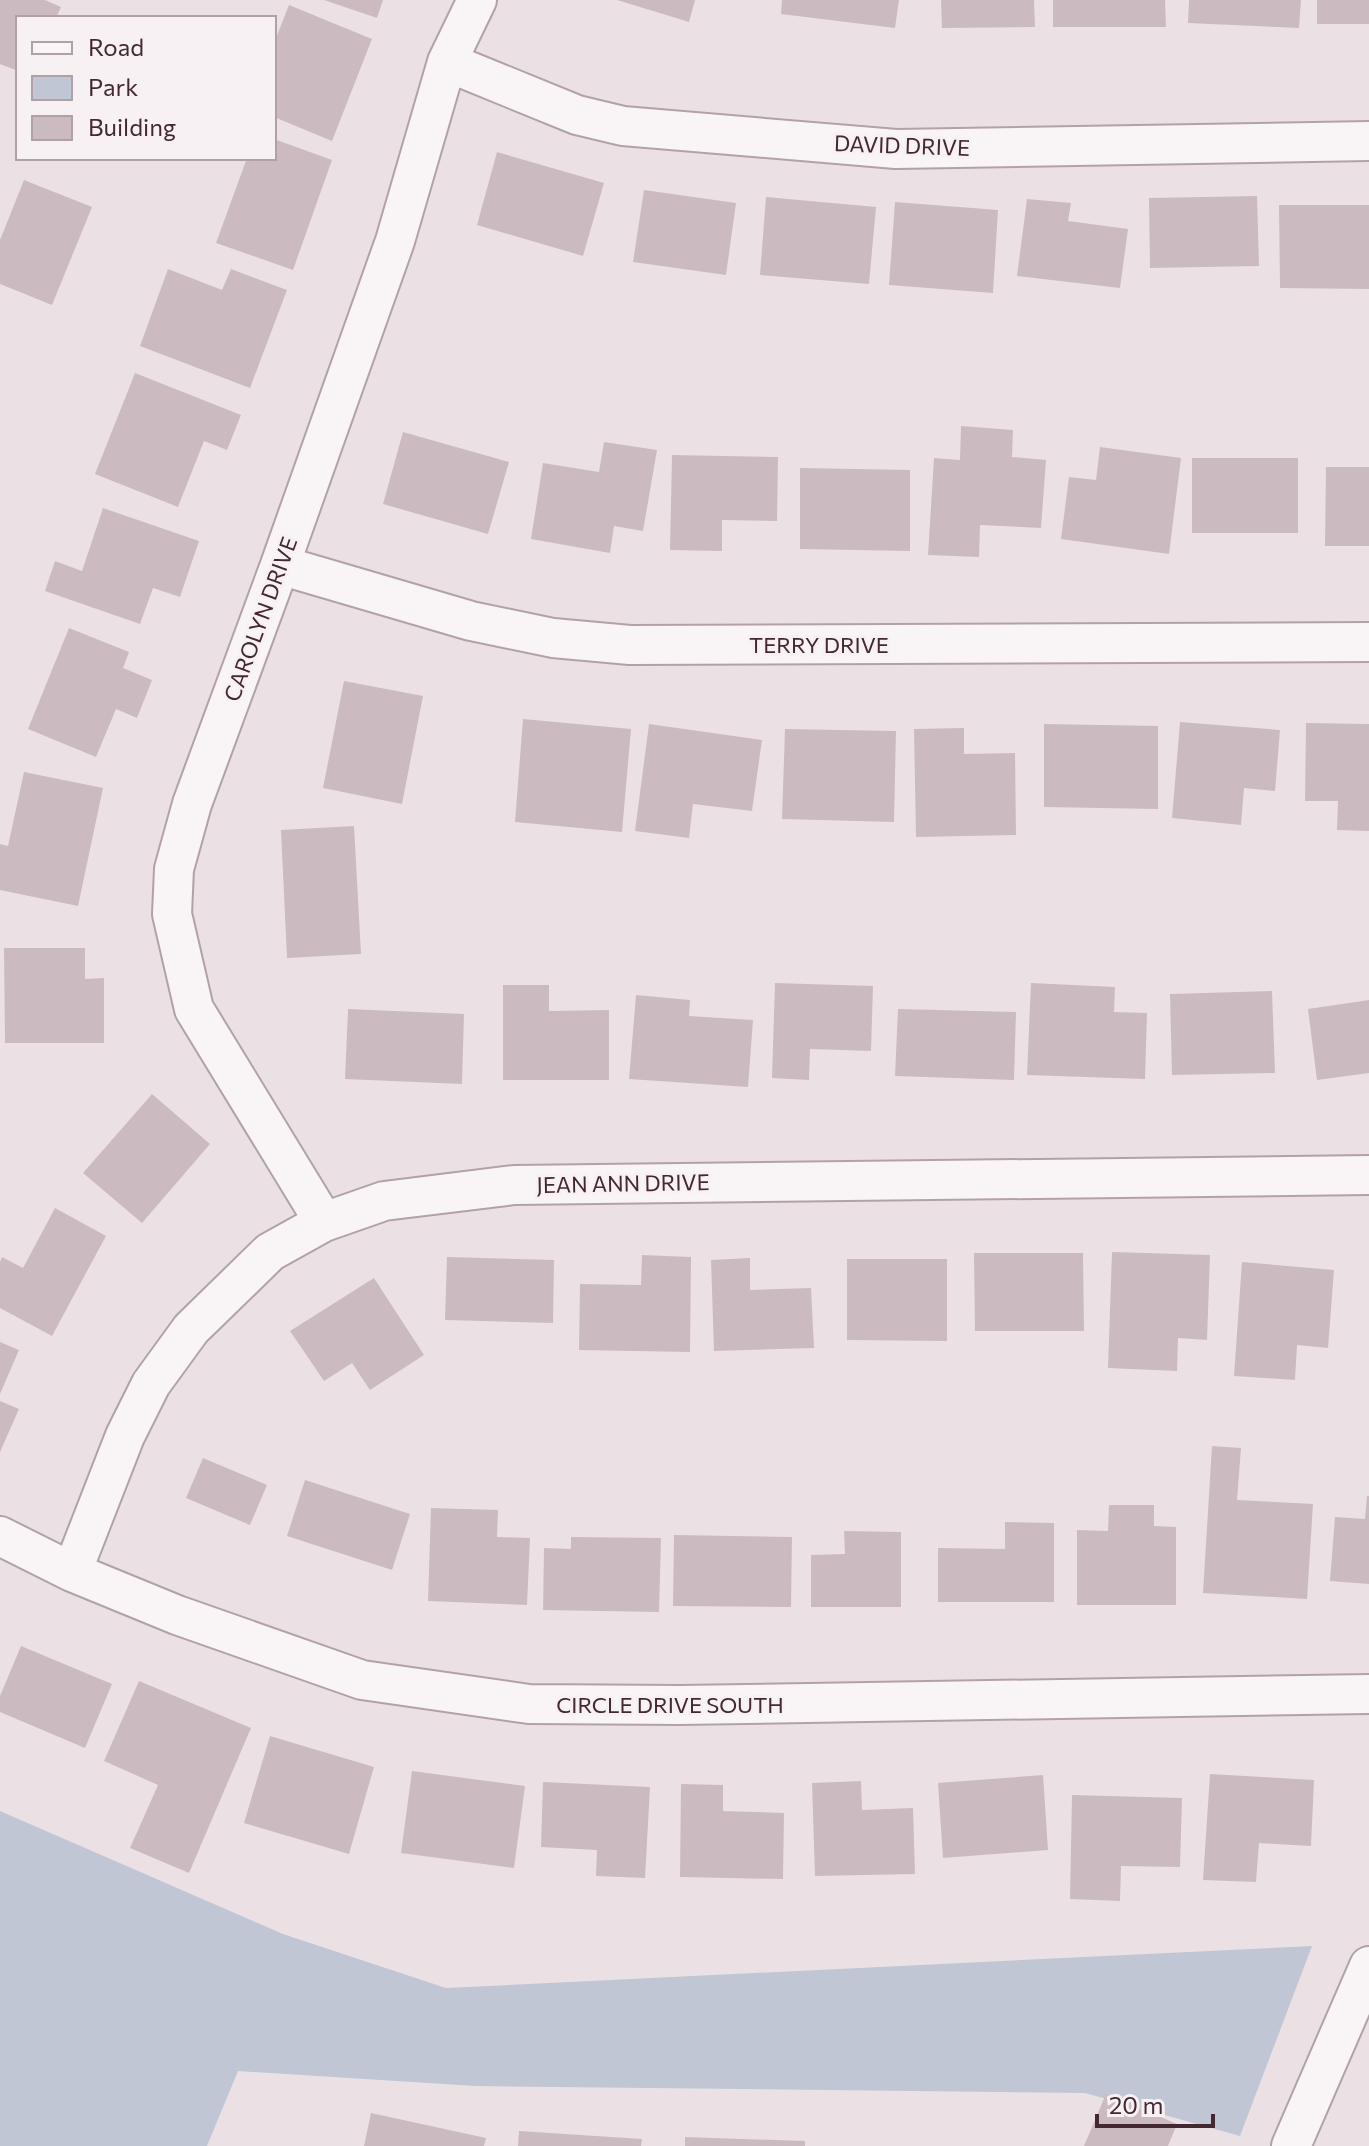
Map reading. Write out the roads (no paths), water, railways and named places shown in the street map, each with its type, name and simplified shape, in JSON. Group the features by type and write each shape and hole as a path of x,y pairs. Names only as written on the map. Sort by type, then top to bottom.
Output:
{"street":[{"name":"CAROLYN DRIVE","path":"324,1222 194,1009 172,914 174,869 192,804 395,241 447,62 477,0"},
{"name":"DAVID DRIVE","path":"447,62 577,115 623,126 896,149 1369,141"},
{"name":"TERRY DRIVE","path":"280,565 471,621 553,638 630,645 1369,642"},
{"name":"JEAN ANN DRIVE","path":"72,1572 125,1436 151,1384 191,1329 270,1252 324,1222 384,1201 514,1185 1369,1175"},
{"name":"CIRCLE DRIVE SOUTH","path":"0,1536 72,1572 177,1615 362,1680 529,1704 680,1705 1369,1694"},
{"path":"1291,2146 1369,1966"}]}
